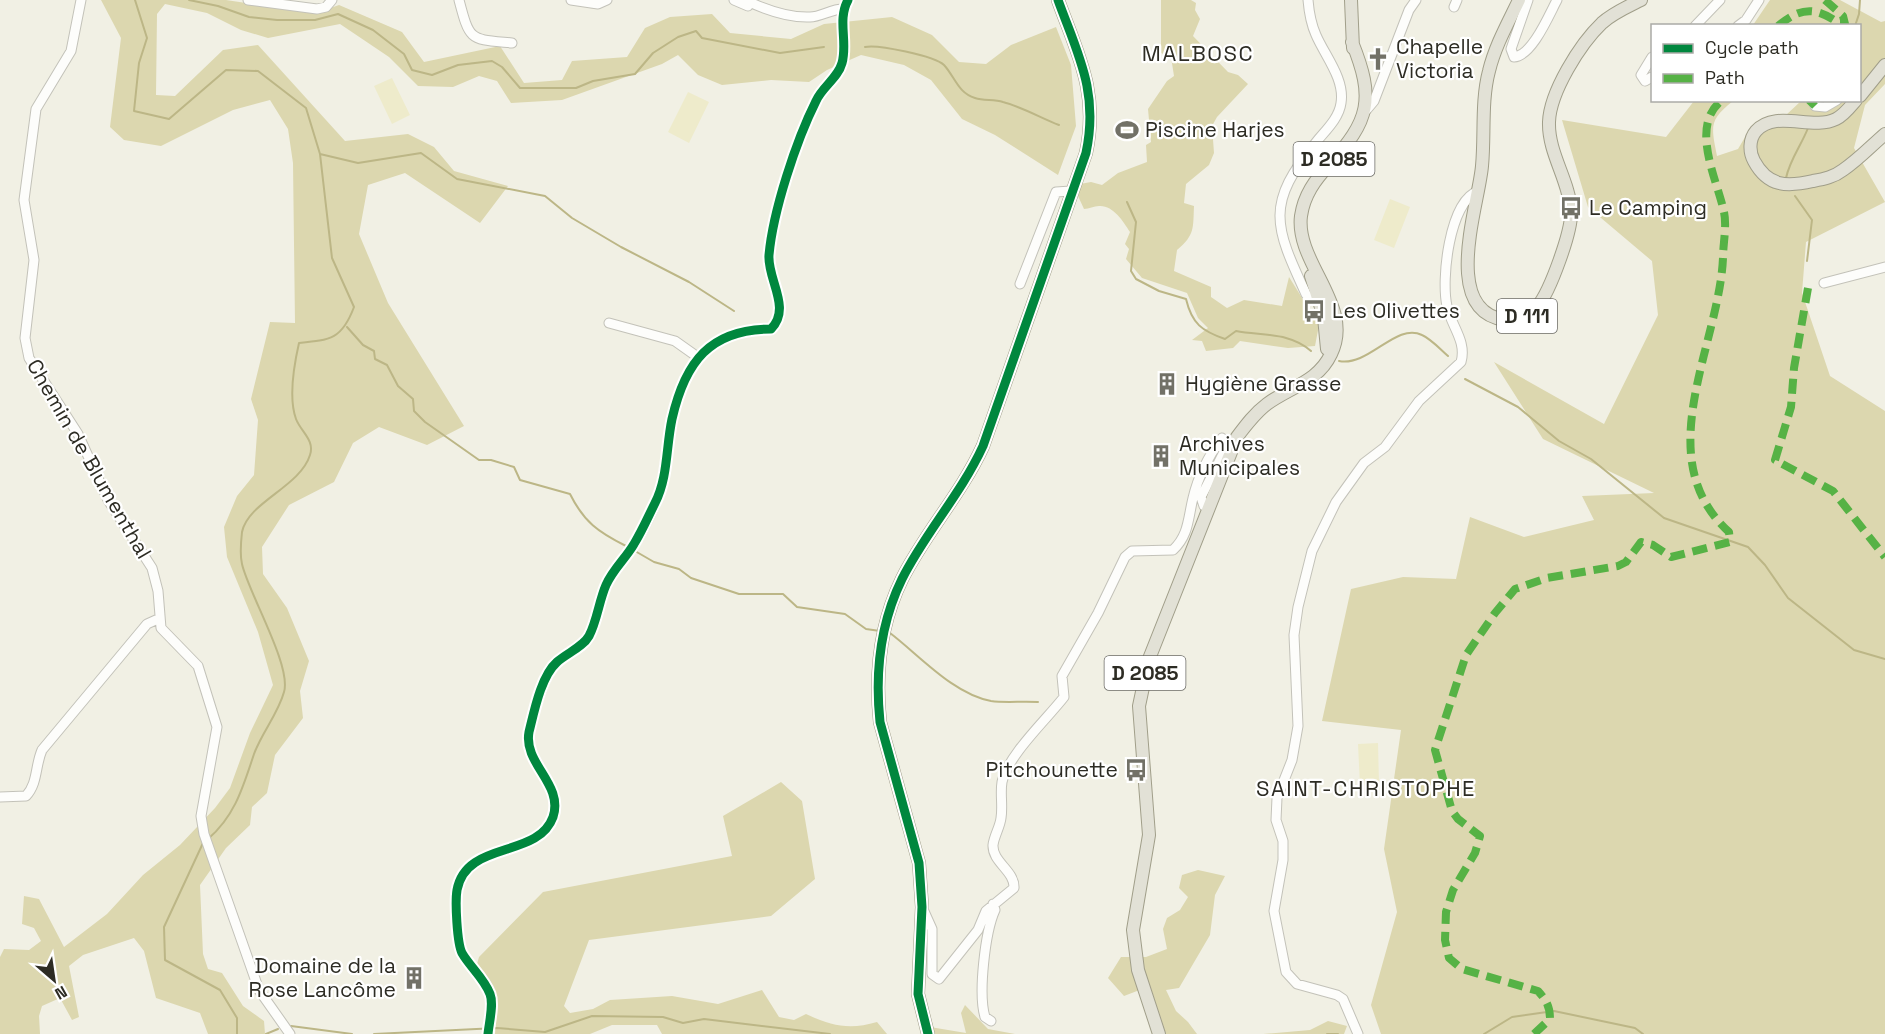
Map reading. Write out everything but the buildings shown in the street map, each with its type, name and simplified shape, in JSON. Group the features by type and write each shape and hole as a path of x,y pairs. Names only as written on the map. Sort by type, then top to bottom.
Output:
{"main road":[{"path":"928,1034 918,994 922,907 919,863 880,722 878,702 880,656 884,634 902,580 962,487 983,446 1077,171 1084,124 1082,69 1058,0"},
{"name":"D 2085","path":"1159,1034 1138,970 1133,930 1149,835 1139,706 1149,659 1237,437 1247,423 1268,404 1310,380 1324,365 1335,344 1335,321 1295,237 1294,211 1310,176 1338,144 1356,115 1360,95 1352,42 1351,0"},
{"name":"D 111","path":"1520,0 1495,52 1488,73 1482,167 1466,250 1469,279 1475,297 1484,310 1497,318 1516,320 1525,317 1539,305 1572,224 1570,199 1550,138 1549,122 1554,95 1600,24 1641,0"},
{"name":"D 2085","path":"1324,365 1327,339 1324,299 1322,284 1301,231 1303,206 1312,184 1349,143 1363,114 1365,83 1352,42"},
{"path":"1862,92 1885,65"},
{"path":"1854,102 1842,115 1822,124 1781,121 1762,127 1752,137 1750,150 1761,172 1781,185 1831,177 1885,135"}],"street":[{"name":"Chemin de Blumenthal","path":"81,0 71,51 36,109 24,200 33,260 25,338 30,358 78,434 108,500 152,568 158,591 158,619"},
{"path":"248,0 316,9 326,7 332,0"},
{"path":"459,0 472,36 478,40 512,43"},
{"path":"571,0 598,4 607,0"},
{"path":"734,0 746,5 812,18 843,9"},
{"path":"745,0 760,7"},
{"path":"489,1024 491,996 461,952 458,937 457,889 464,874 475,862 531,839 543,831 553,818 555,805 553,790 536,761 529,735 547,676 555,663 589,637 606,585 634,544 656,501 662,483 675,409 681,389 699,358 727,334 742,330 771,329 779,318 780,309 769,254 777,216 808,116 818,95 842,64 843,9 848,0"},
{"path":"1308,0 1315,33 1338,78 1342,100 1335,118 1288,180 1280,216 1280,233 1306,294 1309,298 1324,299"},
{"path":"1363,114 1374,101 1409,10 1416,0"},
{"path":"1528,0 1511,49 1514,57 1520,56 1535,39 1557,0"},
{"path":"1697,24 1720,0"},
{"path":"1741,24 1746,20 1759,0"},
{"path":"1651,60 1641,75 1645,81 1651,78"},
{"path":"1815,106 1825,106 1833,102"},
{"path":"1020,284 1056,192 1071,191"},
{"path":"1358,1034 1343,999 1296,984 1286,972 1274,911 1283,861 1283,841 1276,820 1277,798 1292,760 1298,726 1294,634 1312,551 1336,502 1364,463 1385,447 1419,401 1461,362 1461,338 1447,307 1445,265 1458,218 1469,198 1478,191"},
{"path":"1824,283 1885,267"},
{"path":"609,323 675,341 699,358"},
{"path":"922,907 932,929 932,974 939,978 978,930 986,911 1014,888 1015,880 994,853 993,844 1004,803 1002,783 1008,767 1064,697 1062,676 1098,613 1125,557 1132,551 1173,550 1180,544 1187,531 1193,496 1212,451 1222,438 1224,452 1201,497 1204,506 1209,509"},
{"path":"0,797 26,796 34,787 36,764 42,750 147,624 158,619 167,638 186,652 198,666 217,727 201,816 204,834 259,990 290,1034"},
{"path":"991,1021 985,1017 982,995 986,941 989,923 995,910 993,904"}],"shaded area":[{"path":"101,0 226,0 307,12 322,11 339,5 402,32 424,62 500,46 524,83 562,80 572,61 627,57 645,28 670,17 712,14 730,33 791,39 824,24 892,17 932,35 959,62 986,64 1011,45 1056,27 1071,65 1076,126 1058,175 995,135 962,119 931,80 904,65 861,55 827,70 809,82 771,80 722,85 698,75 678,55 662,64 562,100 511,103 497,81 479,76 453,87 418,86 389,57 340,24 268,38 241,30 207,13 165,4 157,14 156,95 175,96 223,50 258,45 345,141 408,134 434,147 454,171 508,186 480,223 405,173 368,185 359,234 388,303 464,426 427,445 379,427 353,443 334,482 289,505 262,547 263,574 287,608 309,661 300,691 303,718 275,755 267,793 252,807 250,825 226,848 200,885 203,954 208,969 222,973 243,1006 264,1021 265,1034 208,1034 200,1013 156,998 144,951 134,938 83,955 69,966 79,1017 72,1020 60,998 42,1006 39,1016 40,1034 0,1034 0,957 4,949 29,950 41,941 34,928 22,924 24,896 39,899 64,947 107,914 143,875 180,845 215,808 230,788 250,733 273,685 258,632 227,557 224,527 237,496 254,475 258,420 251,399 270,322 295,323 293,163 288,129 270,100 233,110 161,146 124,140 110,127 121,38"},
{"path":"1161,0 1191,0 1196,3 1195,10 1200,19 1193,36 1228,72 1238,75 1248,84 1217,117 1212,126 1214,153 1209,165 1186,184 1184,203 1194,206 1193,226 1187,240 1177,250 1174,271 1211,287 1211,297 1227,308 1244,300 1282,306 1289,277 1319,325 1315,346 1288,348 1240,341 1233,348 1206,351 1202,341 1192,340 1208,328 1198,318 1187,293 1142,278 1126,259 1129,249 1125,244 1130,232 1121,219 1104,206 1084,209 1078,196 1080,184 1091,182 1102,185 1118,173 1147,162 1146,145 1151,142 1148,109 1167,81 1174,76 1171,57 1161,53"},
{"path":"1770,0 1840,0 1881,22 1885,21 1885,84 1865,105 1854,148 1885,202 1806,242 1802,293 1830,376 1885,411 1885,1034 1381,1034 1371,1005 1397,912 1384,849 1401,730 1322,721 1351,589 1403,577 1456,579 1470,517 1524,537 1594,520 1582,496 1654,493 1543,439 1494,362 1604,424 1658,315 1652,261 1588,207 1562,120 1666,137 1693,102 1732,102 1720,113 1714,124 1717,156 1738,149 1751,127 1770,118 1785,116 1800,102 1861,102 1861,24 1754,24"},
{"path":"392,78 410,115 392,124 374,86"},
{"path":"688,92 709,102 689,143 668,132"},
{"path":"1390,199 1410,207 1394,248 1374,240"},
{"path":"1378,743 1379,784 1360,786 1358,744"},
{"path":"781,782 802,801 815,879 771,916 589,940 564,1006 570,1013 593,1009 610,1000 672,996 718,1004 762,990 779,1017 794,1020 806,1014 841,1026 858,1026 877,1022 887,1034 662,1034 657,1025 612,1025 590,1034 495,1034 495,996 489,981 477,964 479,957 543,892 732,856 723,816"},
{"path":"1198,870 1225,876 1215,895 1210,935 1179,988 1166,990 1176,1011 1197,1034 1166,1034 1150,986 1124,996 1108,978 1121,957 1146,957 1167,949 1163,929 1167,918 1180,910 1188,897 1179,888 1182,875"},
{"path":"965,1005 988,1029 1015,1034 933,1034 930,1027 966,1033 961,1013"},
{"path":"1328,1021 1347,1026 1344,1034 1263,1034 1310,1030"}],"waterway":[{"path":"135,0 147,38 139,63 134,111 169,119 226,70 258,71 306,108 320,154 332,258 354,307 345,326 334,336 319,341 299,343 292,401 298,424 311,445 310,455 296,476 246,521 242,532 242,564 282,665 285,680 284,692 257,746 232,811 208,839"},
{"path":"189,0 218,6 249,17 277,20 315,20 338,14 373,30 404,54 412,70 432,75 458,65 492,61 502,67 520,88 576,88 593,81 635,74 653,53 678,37 696,31 702,38 780,53 824,47"},
{"path":"1856,24 1860,0"},
{"path":"865,47 906,51 930,58 944,65 961,89 969,96 1010,104 1059,125"},
{"path":"1786,178 1808,128"},
{"path":"320,154 358,163 421,153 457,179 545,196 572,218 621,247 689,282 734,311"},
{"path":"1795,196 1812,220 1807,261"},
{"path":"1127,202 1136,222 1131,271 1136,279 1159,291 1186,299 1195,321 1217,336 1225,339 1236,331 1275,336 1294,341 1311,351"},
{"path":"347,327 363,345 374,351 375,359 387,365 398,386 413,399 414,411 425,422 479,460 491,460 514,467 520,480 570,494 586,519 607,536 626,546"},
{"path":"1339,361 1361,358 1402,334 1412,333 1422,335 1448,356"},
{"path":"1465,379 1518,407 1559,441 1591,459 1664,518 1748,547 1765,565 1788,598 1854,650 1885,659"},
{"path":"635,551 654,562 679,569 691,578 739,594 783,594 797,607 845,614 866,629 880,631"},
{"path":"890,633 937,673 963,691 996,702 1038,702"},
{"path":"203,843 164,927 165,960 220,990 237,1018 237,1034"},
{"path":"1484,1034 1512,1017 1554,1011 1635,1028 1643,1034"},
{"path":"374,1034 497,1028 545,1032 592,1016 663,1017 683,1023 704,1019 830,1034"},
{"path":"291,1026 352,1034"},
{"path":"266,1034 278,1029"},
{"path":"1327,1034 1338,1034"}],"marked path":[{"path":"1825,0 1843,16 1845,24"},
{"path":"1781,24 1794,15 1809,11 1824,14 1840,24"},
{"path":"1840,24 1845,24"},
{"path":"1534,1034 1550,1019 1547,1004 1538,991 1462,969 1449,958 1445,940 1446,912 1453,890 1475,853 1480,836 1458,819 1452,811 1435,750 1466,655 1515,589 1547,578 1618,566 1626,562 1641,542 1653,545 1671,557 1730,542 1729,532 1705,503 1693,470 1690,436 1694,400 1719,292 1723,258 1725,217 1706,138 1707,124 1712,111 1720,102"},
{"path":"1811,102 1815,106"},
{"path":"1808,288 1794,368 1791,407 1775,460 1833,491 1885,557"}],"cycle path":[{"path":"488,1034 491,998 484,983 460,948 457,890 463,874 474,863 533,839 545,830 553,817 555,805 553,794 532,754 529,743 529,732 539,695 551,668 589,636 606,585 634,544 655,503 662,483 672,419 684,381 693,365 716,342 732,335 771,329 777,321 779,303 769,264 775,218 786,176 808,117 819,96 842,63 844,55 843,15 848,0"},
{"path":"928,1034 918,994 922,907 919,863 880,722 878,686 881,649 889,614 902,579 964,481 983,446 1086,153 1090,111 1088,92 1079,56 1058,0"}],"place":[{"name":"Chapelle Victoria","path":"1378,59"},
{"name":"Piscine Harjes","path":"1127,130"},
{"name":"Le Camping","path":"1571,208"},
{"name":"Les Olivettes","path":"1314,311"},
{"name":"Hygiène Grasse","path":"1167,384"},
{"name":"Archives Municipales","path":"1161,456"},
{"name":"Pitchounette","path":"1136,770"},
{"name":"Domaine de la Rose Lancôme","path":"414,978"}],"district":[{"name":"MALBOSC","path":"1198,53"},
{"name":"SAINT-CHRISTOPHE","path":"1366,788"}]}
